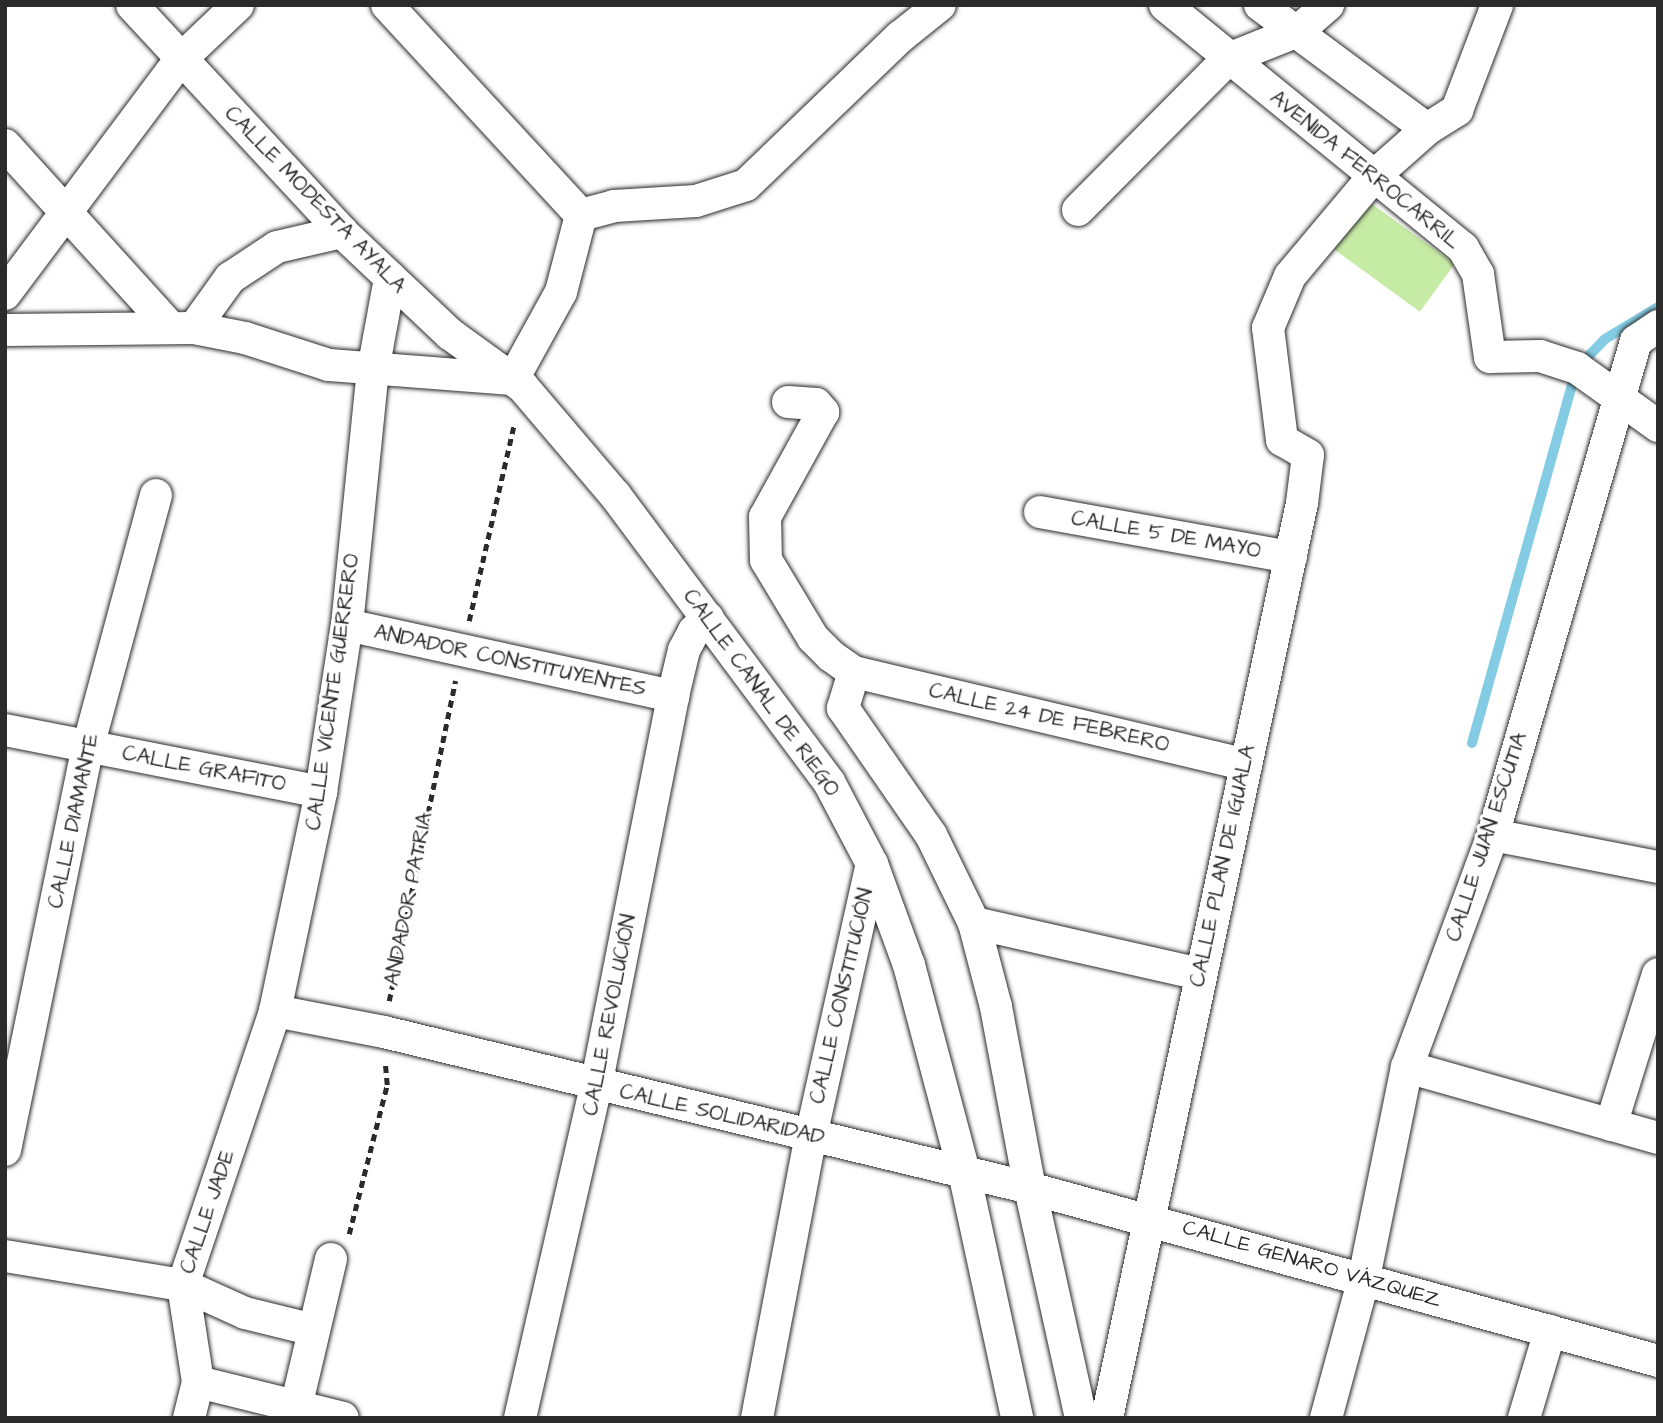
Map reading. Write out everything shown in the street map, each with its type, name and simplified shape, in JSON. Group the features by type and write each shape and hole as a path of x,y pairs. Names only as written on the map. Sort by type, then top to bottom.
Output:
{"street":[{"name":"CALLE MODESTA AYALA","path":"132,5 180,60 342,232 450,334 518,383"},
{"path":"5,294 180,60 238,5"},
{"path":"387,5 581,215"},
{"path":"581,215 614,206 696,201 746,185 900,37 940,5"},
{"name":"AVENIDA FERROCARRIL","path":"1165,5 1463,248 1478,274 1490,357 1540,356 1577,368 1658,426"},
{"path":"1260,5 1427,130"},
{"path":"1078,210 1228,59 1298,31 1328,5"},
{"path":"1373,177 1427,130 1457,110 1497,5"},
{"path":"5,145 182,327"},
{"name":"CALLE PLAN DE IGUALA","path":"1107,1418 1152,1219 1244,764 1291,557 1308,455 1282,440 1268,328 1290,276 1373,177"},
{"path":"5,330 182,327 245,338 328,365 518,383 561,292 581,215"},
{"path":"182,327 230,278 277,247 342,232"},
{"name":"CALLE VICENTE GUERRERO","path":"275,1011 321,792 347,625 373,370 390,278"},
{"name":"CALLE JUAN ESCUTIA","path":"1326,1418 1364,1278 1407,1067 1493,835 1636,341 1658,326"},
{"name":"CALLE CANAL DE RIEGO","path":"518,383 615,495 829,782 872,864 909,965 964,1172 1017,1418"},
{"path":"788,401 816,404 823,412 765,517 766,560 813,638 854,671 843,708 931,835 974,923 996,1007 1030,1188 1081,1418"},
{"name":"CALLE DIAMANTE","path":"5,1150 88,747 156,495"},
{"name":"CALLE 5 DE MAYO","path":"1040,512 1291,557"},
{"name":"CALLE REVOLUCIÓN","path":"520,1418 596,1086 673,696 684,650 694,631 708,618"},
{"name":"ANDADOR CONSTITUYENTES","path":"347,625 673,696"},
{"name":"CALLE 24 DE FEBRERO","path":"854,671 1244,764"},
{"name":"CALLE GRAFITO","path":"5,730 321,792"},
{"path":"1493,835 1658,867"},
{"name":"CALLE CONSTITUCIÓN","path":"757,1418 811,1136 872,864"},
{"path":"974,923 1200,974"},
{"path":"1611,1125 1658,974"},
{"name":"CALLE SOLIDARIDAD","path":"275,1011 384,1032 596,1086 964,1172"},
{"name":"CALLE JADE","path":"189,1418 198,1382 183,1285 275,1011"},
{"path":"1407,1067 1658,1138"},
{"name":"CALLE GENARO VÁZQUEZ","path":"964,1172 1152,1219 1658,1361"},
{"path":"5,1256 183,1285 245,1313 314,1330"},
{"path":"296,1407 331,1259"},
{"path":"1524,1418 1550,1331"},
{"path":"198,1382 343,1418"}],"path":[{"name":"ANDADOR PATRIA","path":"331,1259 349,1234 387,1085 384,1032 423,823 518,383"}],"green space":[{"path":"1368,201 1455,264 1420,312 1333,249"}],"waterway":[{"path":"1472,743 1577,368 1605,339 1658,307"}]}
